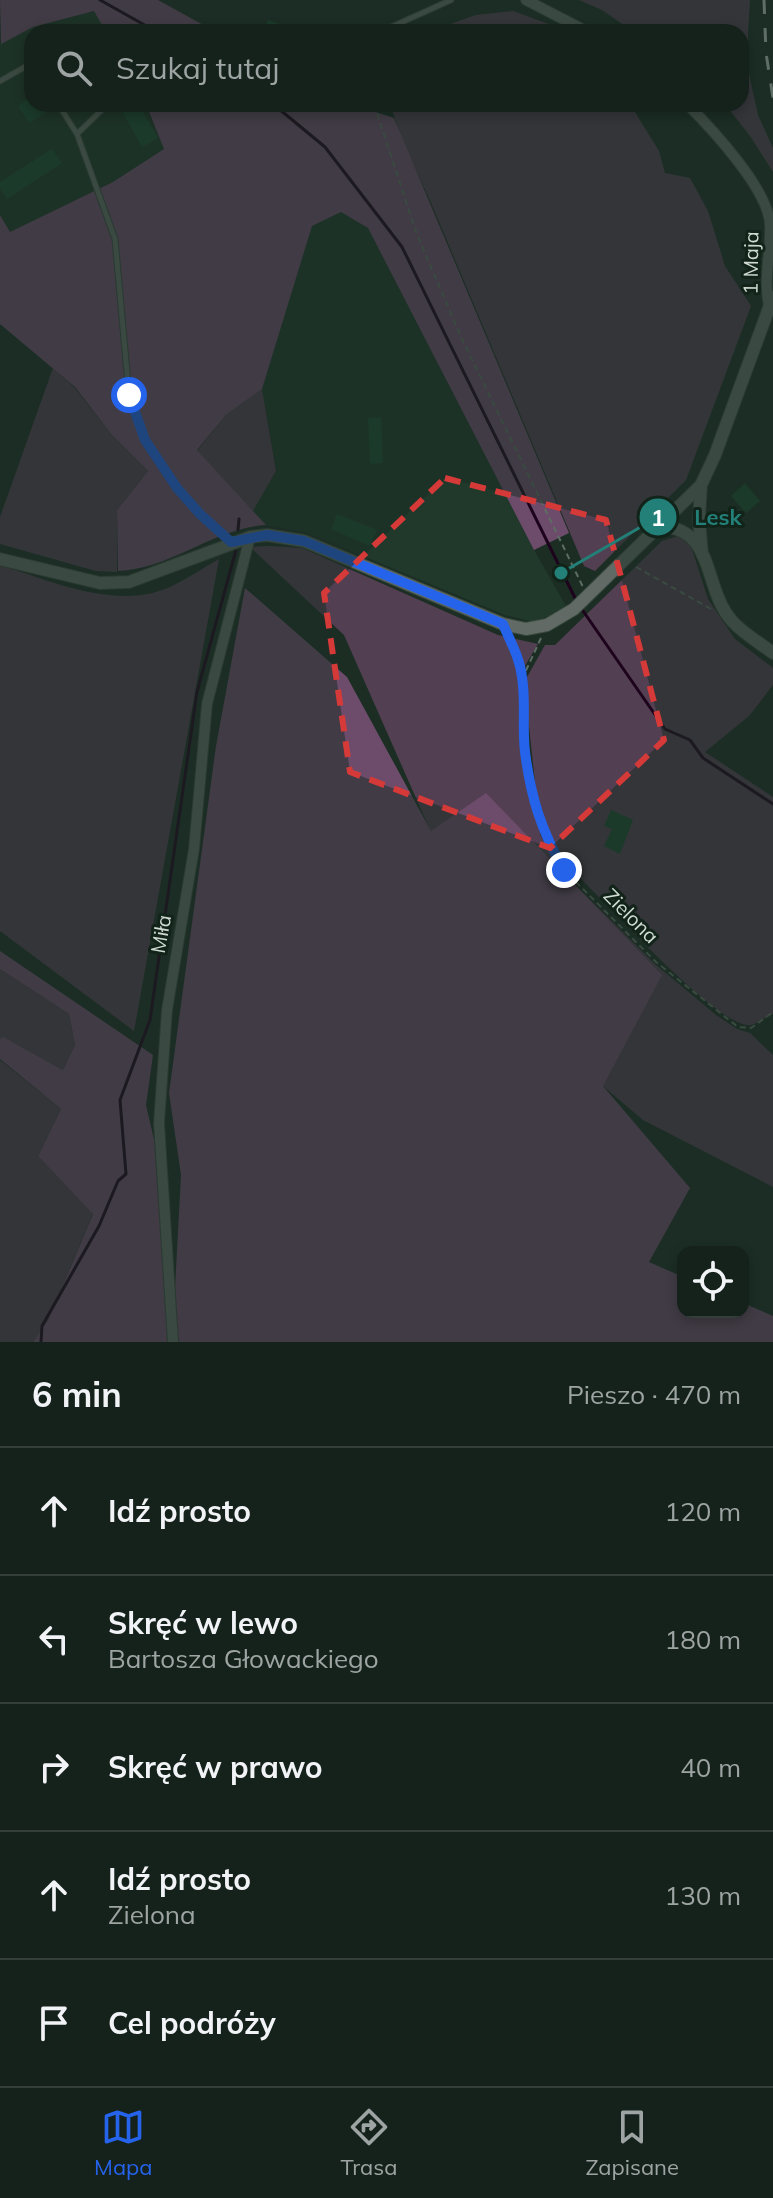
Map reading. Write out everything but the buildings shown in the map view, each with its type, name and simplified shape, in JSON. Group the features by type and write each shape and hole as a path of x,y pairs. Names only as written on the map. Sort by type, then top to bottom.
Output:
{"street":[{"path":"526,0 572,24"},
{"name":"1 Maja","path":"695,112 713,130 748,177 769,216 770,238 765,277 771,302"},
{"path":"0,559 100,583 129,582 231,542 267,535 304,541 503,624 526,629 547,625 582,602 701,485 771,302"},
{"path":"701,485 699,519 702,554"},
{"path":"660,526 680,528 691,534 715,591 733,622 773,653"},
{"name":"Miła","path":"173,1342 159,1123 167,1010 194,849 207,704 250,537"}],"lane":[{"path":"398,24 451,0"},
{"path":"0,81 24,68"},
{"path":"63,112 77,134 115,239 129,395 145,440 177,488 231,542"},
{"path":"77,134 100,112"}],"path":[{"path":"377,112 416,232 582,602"},
{"path":"625,560 733,622"},
{"path":"503,624 523,677"},
{"name":"Zielona","path":"547,625 523,677 525,752 544,835 564,870 656,962 738,1027 751,1028 773,1012"}],"highlighted area":[{"path":"445,478 606,520 664,740 550,848 350,772 324,593"}],"shaded area":[{"path":"0,0 158,0 202,24 101,24 94,11 44,24 24,24 24,32 1,44"},
{"path":"579,0 750,0 749,24 622,24"},
{"path":"95,11 102,24 45,24"},
{"path":"513,11 549,24 451,24 476,15"},
{"path":"24,31 24,112 148,112 164,149 113,182 10,232 0,215 0,43"},
{"path":"749,74 758,115 773,148 773,172 731,112 749,112"},
{"path":"149,112 376,112 394,118 569,533 534,550 368,228 341,212 312,226 262,389 226,415 197,450 266,525 228,533 137,569 118,571 117,510 148,471 111,434 75,387 0,324 0,215 10,232 113,182 164,149"},
{"path":"393,112 635,112 659,151 665,173 690,178 708,211 725,266 751,306 686,480 595,571 584,566"},
{"path":"341,212 368,228 566,606 549,616 534,622 505,615 305,532 266,525 253,511 277,471 262,389 312,226"},
{"path":"53,368 74,387 111,434 148,471 117,510 117,572 96,571 0,544 0,517"},
{"path":"262,389 276,471 253,511 197,451 226,415"},
{"path":"678,536 690,543 708,599 735,639 773,668 773,685 749,716 705,752 773,797 773,1014 751,1025 739,1023 724,1014 686,984 627,925 629,922 570,868 549,833 536,791 527,677 545,645 555,645 662,541"},
{"path":"250,547 302,548 498,635 538,644 519,676 522,752 541,836 562,872 655,964 716,1015 737,1029 750,1033 773,1055 773,1187 643,1120 603,1086 431,832 344,635"},
{"path":"219,559 134,1031 0,931 0,565 84,591 128,596 149,594 170,587"},
{"path":"245,588 347,677 431,831 486,793 662,975 603,1086 690,1188 649,1262 677,1274 677,1318 749,1318 749,1306 773,1316 773,1342 33,1342 48,1320 93,1214 38,1156 61,1109 0,1059 0,1039 3,1037 63,1070 75,1045 69,1014 0,969 0,951 153,1055 146,1105 166,1191 164,1288 175,1288 181,1175 169,1093 216,746"},
{"path":"0,969 69,1014 75,1045 63,1070 4,1038 0,1039"},
{"path":"0,1060 61,1109 38,1156 93,1213 48,1320 33,1342 0,1342"}],"waterway":[{"path":"100,0 143,24"},
{"path":"283,112 325,147 402,247 577,602"},
{"path":"238,530 239,519"},
{"path":"41,1342 42,1326 99,1226 118,1181 126,1174 120,1100 150,1020 197,692 236,550"},
{"path":"581,608 665,729 690,740 703,758 773,804"}],"railway":[{"path":"764,0 766,53 773,98"}],"place":[{"name":"Lesk","path":"561,573"}],"route":[{"path":"129,395 145,440 177,488 231,542 267,535 304,541 503,624 523,677 525,752 532,792 544,835 564,870"}]}
